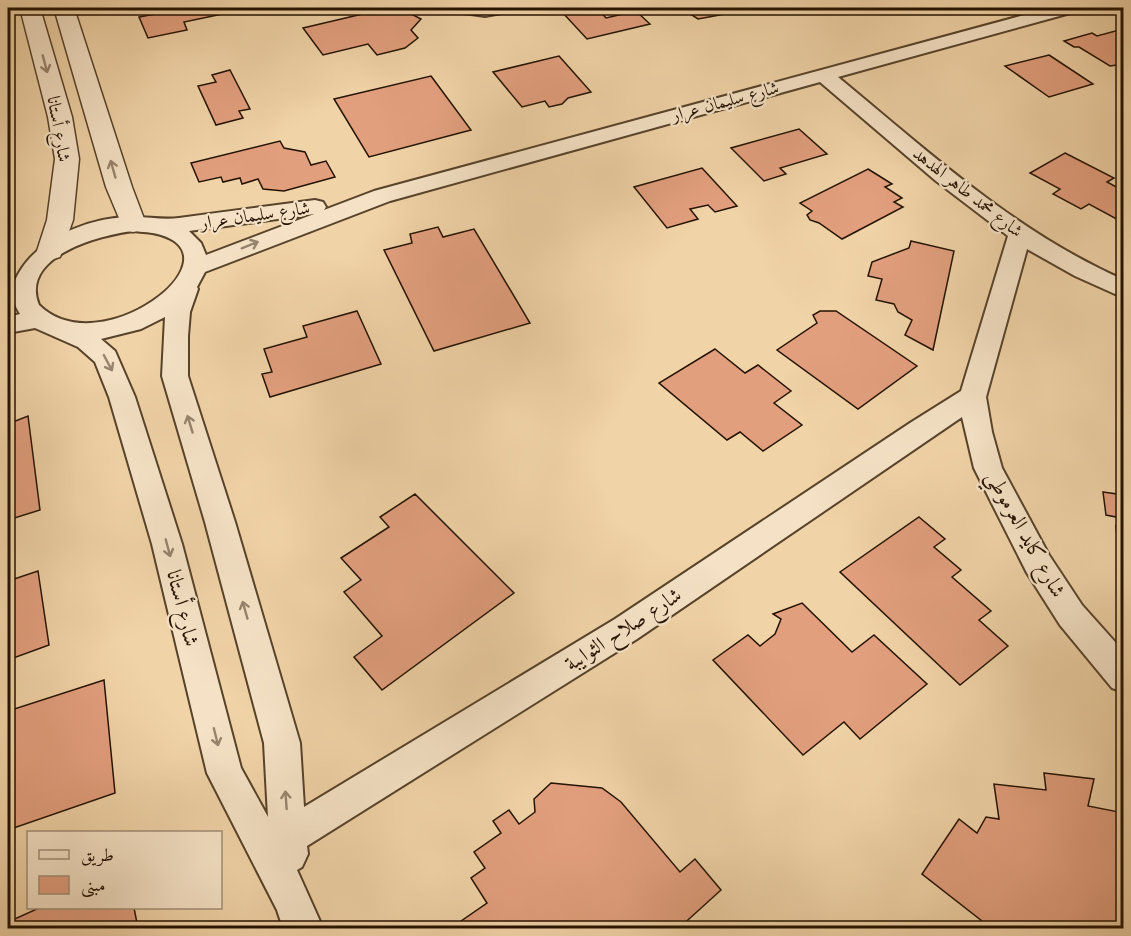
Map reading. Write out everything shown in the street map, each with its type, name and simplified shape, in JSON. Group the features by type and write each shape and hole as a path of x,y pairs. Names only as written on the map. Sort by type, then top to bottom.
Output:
{"street":[{"name":"شارع أستانا","path":"30,8 60,117 67,159 60,220 42,258"},
{"name":"شارع أستانا","path":"64,8 119,187 133,224"},
{"path":"463,8 485,11 501,8"},
{"name":"شارع سليمان عرار","path":"162,227 267,215 382,196 824,75 1042,12 1068,8"},
{"name":"شارع محمد طاهر الهدهد","path":"824,75 973,199 1020,234 1095,277 1124,290"},
{"name":"شارع سليمان عرار","path":"191,278 382,196"},
{"path":"8,276 42,258 75,236 104,227 133,224 162,227 182,236 193,250 191,278 163,309 131,324 95,331 49,324 8,326"},
{"name":"شارع كايد العرموطي","path":"1020,234 973,397 978,432 988,468 1038,564 1071,615 1124,677"},
{"path":"42,258 24,285 24,304 49,324"},
{"name":"شارع أستانا","path":"191,278 178,312 175,336 175,376 220,522 282,743 277,844 298,915"},
{"name":"شارع أستانا","path":"49,324 87,341 106,357 122,397 167,544 225,773 277,844"},
{"name":"شارع صلاح الثوايبة","path":"277,844 626,629 920,429 973,397"}],"building":[{"path":"168,8 229,8 232,12 184,22 187,30 148,38 139,17 161,13"},
{"path":"388,8 400,8 421,19 411,30 418,38 405,48 377,55 368,44 323,55 303,28"},
{"path":"580,8 597,8 606,18 636,11 650,24 587,39 562,12"},
{"path":"681,8 758,8 698,19"},
{"path":"1119,30 1124,33 1124,64 1110,66 1079,47 1074,47 1064,41 1092,33 1097,36"},
{"path":"1049,55 1093,84 1049,97 1005,66"},
{"path":"559,56 591,92 568,98 562,104 549,107 545,101 522,107 493,72"},
{"path":"230,70 250,109 239,111 243,118 216,125 198,86 216,82 212,75"},
{"path":"431,76 471,130 369,157 334,99"},
{"path":"799,129 827,154 780,168 786,174 764,181 731,148"},
{"path":"280,141 284,148 305,152 311,165 326,161 335,177 284,191 263,189 258,179 242,184 240,178 223,182 221,177 199,182 191,163"},
{"path":"8,149 14,196 8,198"},
{"path":"1065,153 1114,178 1107,182 1120,189 1119,195 1124,197 1124,223 1089,204 1081,209 1053,194 1060,189 1030,173"},
{"path":"702,168 737,206 715,212 708,205 690,209 698,219 667,228 634,187"},
{"path":"868,169 892,184 885,187 902,198 894,202 903,207 842,239 819,223 810,220 807,215 812,211 800,203"},
{"path":"438,227 443,237 474,229 530,323 434,351 384,250 412,243 410,234"},
{"path":"911,241 954,251 933,350 905,335 912,320 898,312 894,304 876,300 882,279 868,276 872,262 909,248"},
{"path":"357,311 381,364 270,397 262,374 272,372 264,349 307,337 303,326"},
{"path":"820,311 836,311 917,366 858,409 777,350 817,323 813,315"},
{"path":"715,349 745,373 758,365 791,391 774,403 802,425 763,451 740,432 727,440 659,383"},
{"path":"8,398 13,422 28,416 40,510 8,520"},
{"path":"1103,492 1124,495 1124,548 1118,547 1116,526 1122,527 1121,518 1106,515"},
{"path":"415,494 514,593 382,690 354,657 382,636 344,592 361,580 341,558 389,527 380,517"},
{"path":"919,517 945,539 934,547 961,570 952,577 991,611 979,620 1008,646 960,685 840,572"},
{"path":"38,571 49,645 8,660 8,581"},
{"path":"802,603 852,652 874,635 927,684 860,739 844,722 803,755 713,660 748,635 760,646 775,634 781,619 773,614"},
{"path":"104,680 115,793 8,830 8,711"},
{"path":"1044,773 1094,779 1088,806 1124,813 1124,928 991,928 922,874 959,819 977,833 986,817 999,819 994,784 1046,790"},
{"path":"551,783 602,788 621,802 680,872 695,859 721,890 679,928 451,928 487,903 471,878 485,868 474,852 501,833 493,821 509,810 519,824 535,812 534,799"},
{"path":"37,909 134,909 138,928 8,928 8,922"}]}
